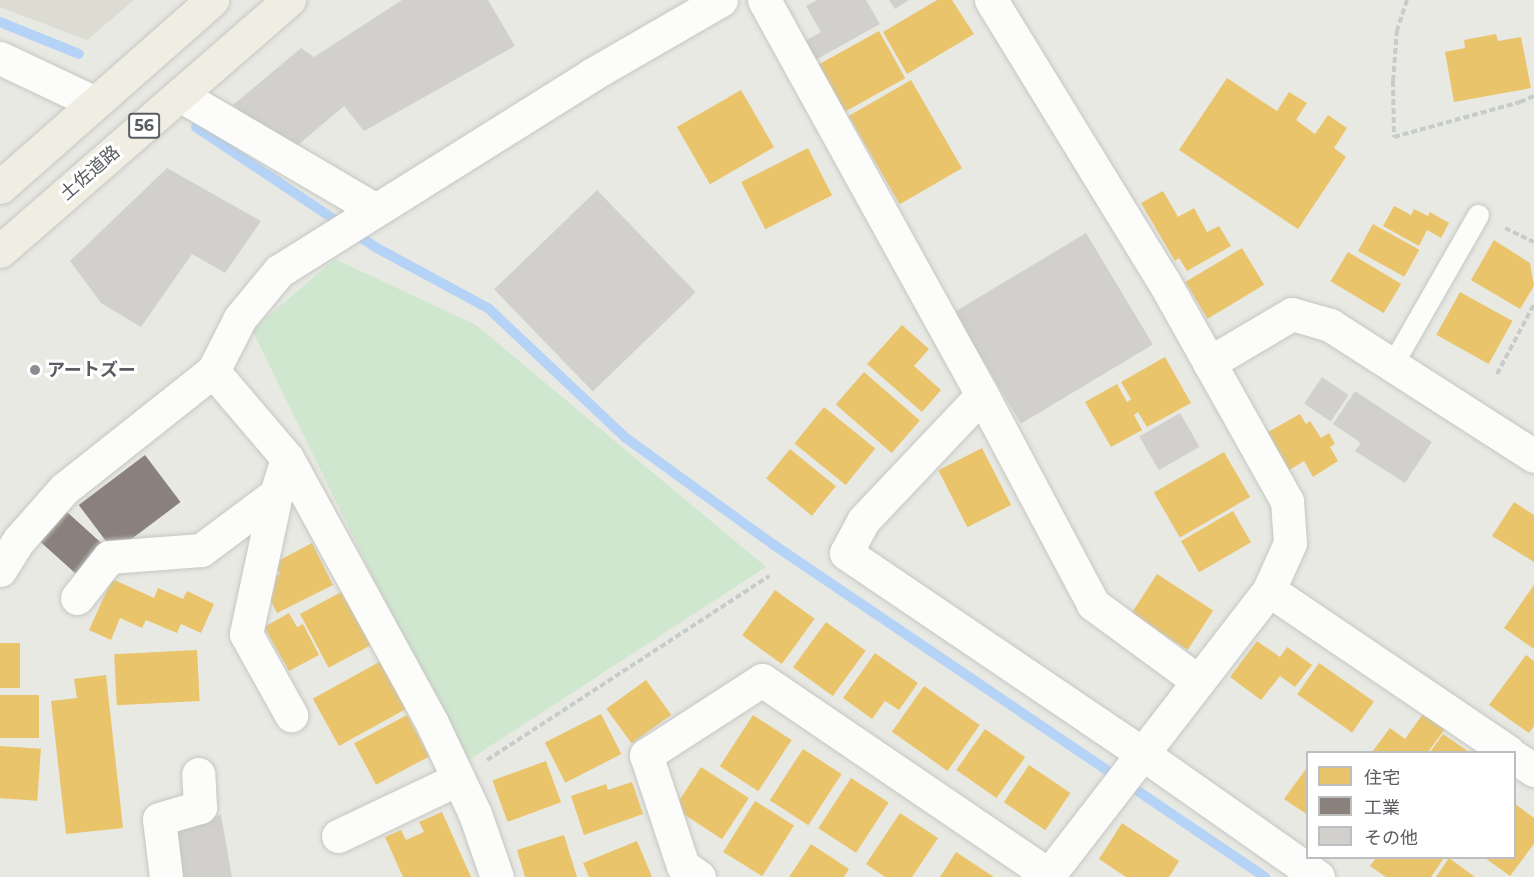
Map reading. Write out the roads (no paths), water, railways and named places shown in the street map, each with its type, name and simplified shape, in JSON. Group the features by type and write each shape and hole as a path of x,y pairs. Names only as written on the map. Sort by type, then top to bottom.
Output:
{"highway":[{"path":"0,187 212,0"},
{"name":"土佐道路","path":"0,251 289,0"}],"street":[{"path":"0,570 19,540 64,489 213,371 240,318 279,271 591,75 721,0"},
{"path":"764,0 982,395 1093,604 1198,681"},
{"path":"699,877 683,866 646,755 762,680 1049,876 1269,590 1290,543 1287,501 1164,282 992,0"},
{"path":"0,58 95,103"},
{"path":"180,95 372,211"},
{"path":"1209,363 1292,314 1330,325 1534,456"},
{"path":"213,371 287,458 432,723 475,814 497,877"},
{"path":"982,395 863,521 846,553 1143,754 1318,877"},
{"path":"287,458 276,494 246,634 291,716"},
{"path":"76,598 109,557 201,549 276,494"},
{"path":"1269,590 1505,751"},
{"path":"1516,758 1534,770"},
{"path":"166,877 159,819 200,807 198,774"},
{"path":"338,836 458,779"}],"lane":[{"path":"1392,365 1478,215"}],"waterway":[{"path":"0,22 79,54"},
{"path":"196,127 375,247 488,308 626,438 774,545 1265,877"}],"place":[{"name":"アートズー","path":"35,370"}]}
